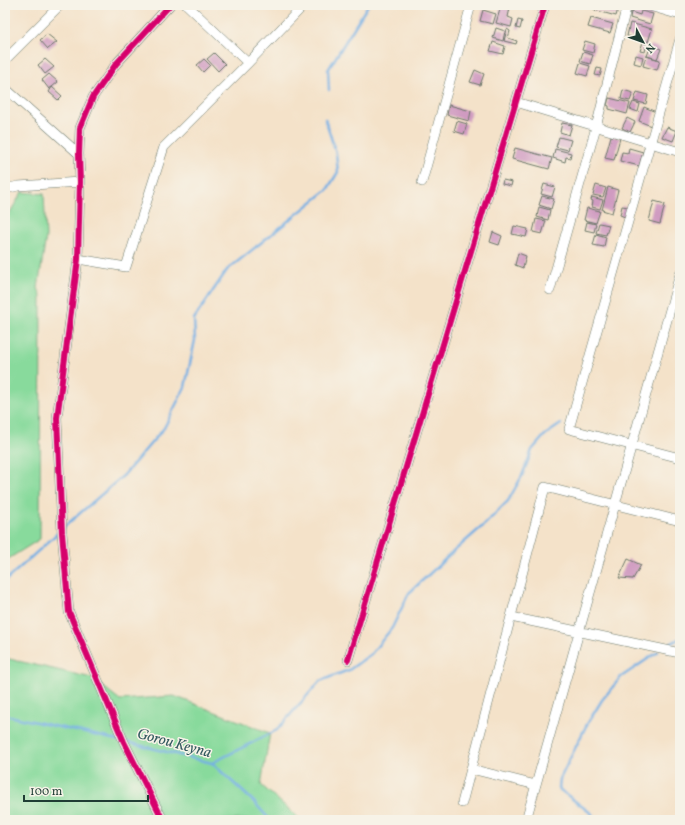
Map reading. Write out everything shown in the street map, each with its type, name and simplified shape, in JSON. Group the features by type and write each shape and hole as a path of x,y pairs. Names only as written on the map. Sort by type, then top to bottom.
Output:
{"street":[{"path":"5,60 60,5"},
{"path":"163,820 124,742 69,612 62,533 56,418 78,259 80,182 78,154 80,128 93,97 116,64 170,5"},
{"path":"187,5 248,63"},
{"path":"78,259 126,267 164,147 304,5"},
{"path":"422,182 471,5"},
{"path":"348,660 545,5"},
{"path":"550,290 596,127 628,5"},
{"path":"646,5 680,14"},
{"path":"680,39 569,429 680,458"},
{"path":"5,88 78,154"},
{"path":"516,102 680,152"},
{"path":"5,189 18,186 80,182"},
{"path":"526,820 680,274"},
{"path":"462,804 546,487 680,522"},
{"path":"511,617 680,653"},
{"path":"471,769 536,785"}],"green space":[{"path":"22,192 44,194 46,237 38,288 41,296 40,539 5,561 5,213 9,214"},
{"path":"5,658 92,678 120,700 174,696 270,733 261,785 301,820 5,820"}],"building":[{"path":"596,5 604,5 618,9 616,16 594,10"},
{"path":"501,6 510,8 508,17 513,19 511,27 496,23"},
{"path":"483,10 496,14 493,24 480,21"},
{"path":"641,11 653,14 650,24 630,18 631,12 640,15"},
{"path":"591,18 613,24 610,33 588,27"},
{"path":"518,20 522,21 520,29 516,28"},
{"path":"630,23 652,29 648,42 627,36"},
{"path":"496,28 505,31 503,41 493,38"},
{"path":"507,29 510,31 508,38 517,41 516,44 504,41"},
{"path":"47,34 57,42 48,49 40,40"},
{"path":"585,41 595,44 593,53 582,50"},
{"path":"493,42 505,46 503,54 490,51"},
{"path":"643,42 647,43 645,52 640,51"},
{"path":"651,45 661,49 657,59 647,56"},
{"path":"583,52 593,55 590,64 580,61"},
{"path":"214,53 225,64 218,71 207,59"},
{"path":"636,55 643,57 641,65 634,63"},
{"path":"646,56 660,60 657,70 643,66"},
{"path":"45,59 54,67 45,74 38,65"},
{"path":"204,59 210,65 203,72 197,65"},
{"path":"580,63 590,66 587,76 577,73"},
{"path":"597,68 602,69 600,76 595,75"},
{"path":"475,70 484,74 480,85 470,82"},
{"path":"49,74 58,82 49,89 42,80"},
{"path":"52,87 62,96 58,100 49,92"},
{"path":"623,90 633,93 630,101 621,99"},
{"path":"637,92 648,95 646,104 634,101"},
{"path":"609,98 630,103 627,114 609,109 609,106 607,105"},
{"path":"633,102 640,104 638,112 630,109"},
{"path":"449,105 471,111 469,121 447,115"},
{"path":"644,107 656,112 651,126 639,121"},
{"path":"627,118 635,122 630,132 622,128"},
{"path":"457,121 467,124 464,134 454,131"},
{"path":"562,123 572,125 569,135 560,132"},
{"path":"667,127 677,131 673,141 662,137"},
{"path":"611,136 620,138 614,160 605,158"},
{"path":"559,137 571,140 568,150 556,147"},
{"path":"515,148 552,158 549,169 512,159"},
{"path":"629,148 643,152 639,166 620,161 622,152 628,153"},
{"path":"555,149 571,153 570,158 566,157 565,162 553,158"},
{"path":"503,180 512,182 511,186 502,184"},
{"path":"544,184 555,187 552,197 541,194"},
{"path":"596,185 606,188 603,197 593,195"},
{"path":"608,187 618,190 612,213 602,210"},
{"path":"542,196 554,199 551,209 539,205"},
{"path":"592,197 603,200 600,209 592,207"},
{"path":"654,201 665,204 660,224 649,221"},
{"path":"622,206 628,207 625,217 620,215"},
{"path":"539,207 550,210 548,220 537,217"},
{"path":"587,208 600,211 596,223 584,220"},
{"path":"536,219 546,221 542,234 533,232"},
{"path":"587,222 596,224 594,232 585,230"},
{"path":"599,223 609,225 606,235 596,233"},
{"path":"514,226 528,229 526,237 512,234"},
{"path":"493,232 502,236 499,245 490,242"},
{"path":"596,234 606,237 604,247 593,245"},
{"path":"518,253 526,256 523,268 515,265"},
{"path":"628,559 641,565 633,579 619,578"}],"waterway":[{"path":"329,90 328,70 368,5"},
{"path":"64,527 124,475 164,428 185,387 195,340 194,319 227,270 327,190 338,172 336,153 325,119"},
{"path":"212,763 277,730 320,681 349,670 371,654 392,628 409,593 508,501 522,476 532,450 545,435 561,424"},
{"path":"5,581 59,532"},
{"path":"665,647 680,638"},
{"path":"594,820 592,814 559,789 560,779 586,726 602,700 621,677 658,652"},
{"name":"Gorou Keyna","path":"5,715 121,741"},
{"name":"Gorou Keyna","path":"126,742 212,763 254,802 270,820"}],"cycle path":[{"path":"163,820 124,742 69,612 62,533 57,418 78,259 80,128 93,97 116,64 170,5"},
{"path":"348,660 545,5"}]}
